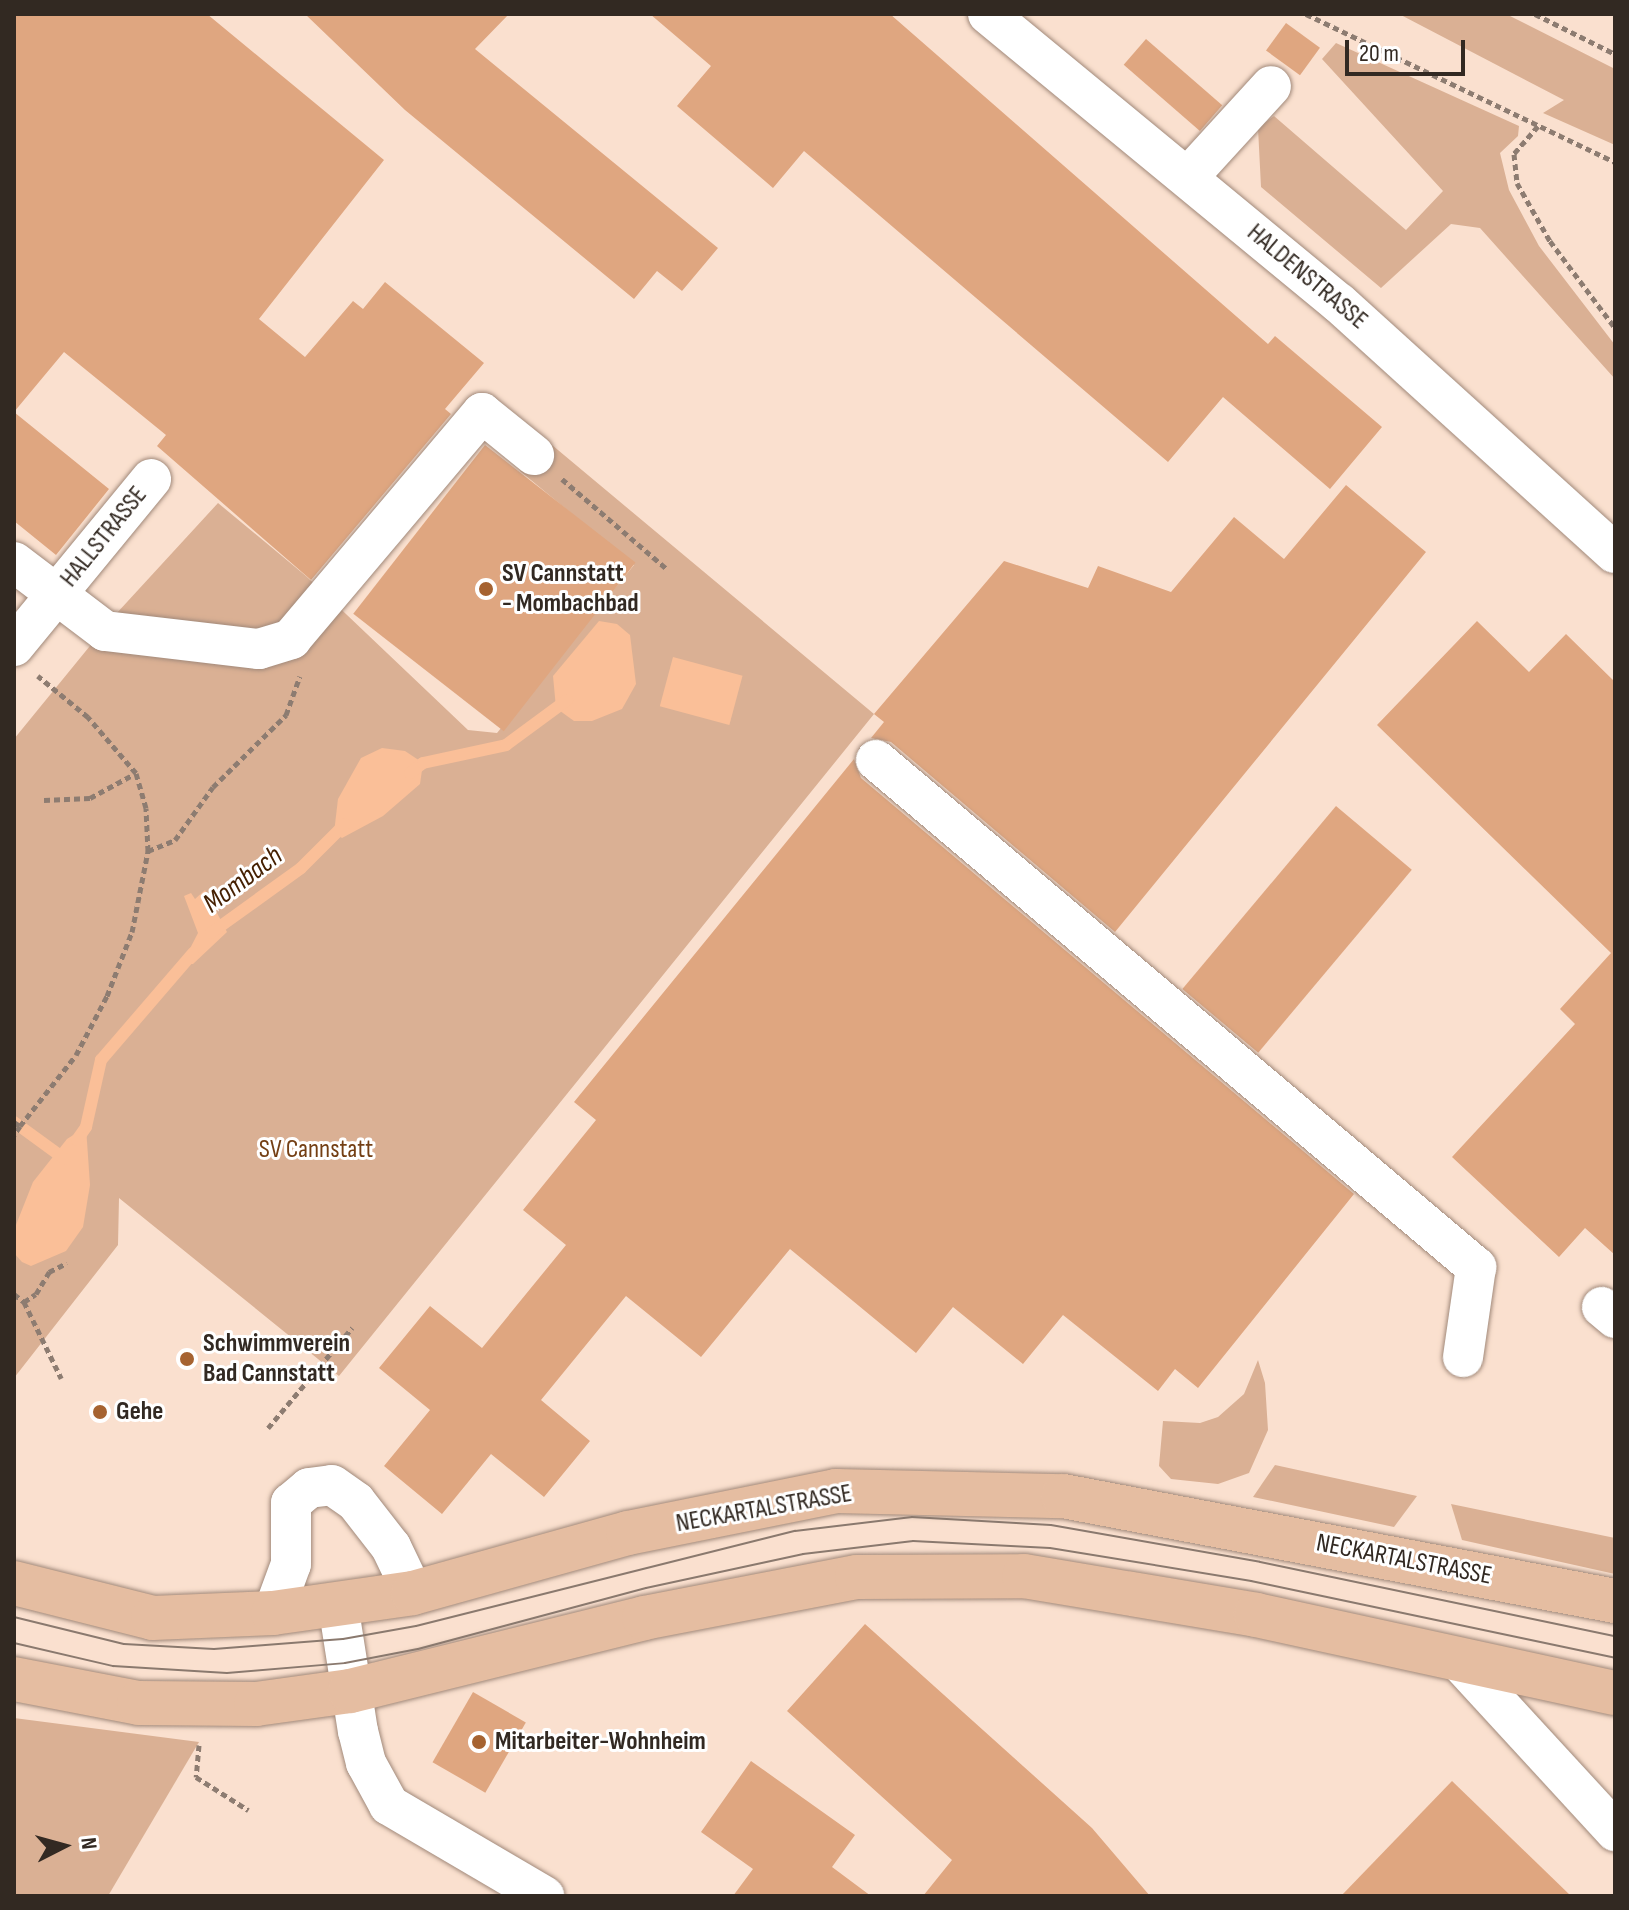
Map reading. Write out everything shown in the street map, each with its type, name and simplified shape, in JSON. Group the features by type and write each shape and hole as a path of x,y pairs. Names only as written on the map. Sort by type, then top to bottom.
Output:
{"main road":[{"name":"NECKARTALSTRASSE","path":"14,1583 153,1618 273,1613 413,1593 628,1533 836,1491 1063,1496 1615,1601"},
{"path":"14,1679 164,1705 256,1704 350,1691 644,1618 857,1577 1024,1576 1256,1615 1615,1693"}],"street":[{"name":"HALDENSTRASSE","path":"988,14 1339,303 1615,553"},
{"path":"1188,177 1271,86"},
{"path":"56,595 105,631 259,649 291,639 482,413 534,455"},
{"name":"HALLSTRASSE","path":"24,660 56,595 151,479"},
{"name":"HALLSTRASSE","path":"14,562 56,595"},
{"path":"876,760 1476,1267 1463,1357"},
{"path":"273,1613 291,1564 291,1503 321,1487 332,1485 356,1502 391,1547 413,1593"},
{"path":"338,1604 350,1691 366,1763 389,1805 544,1896"},
{"path":"1457,1659 1615,1831"}],"path":[{"path":"1306,14 1615,162"},
{"path":"1535,14 1615,54"},
{"path":"1538,126 1514,154 1517,183 1550,241 1615,328"},
{"path":"534,455 667,569"},
{"path":"148,851 175,840 213,787 286,715 300,688 301,656 291,639"},
{"path":"14,1135 17,1124 76,1055 107,996 132,932 148,851 146,808 136,773 88,717 24,660"},
{"path":"44,800 90,798 136,773"},
{"path":"24,1302 36,1294 49,1272 67,1263"},
{"path":"14,1294 24,1302 61,1378"},
{"path":"268,1428 352,1328"},
{"path":"197,1754 196,1777 203,1786 248,1810"}],"green space":[{"path":"1399,14 1506,14 1615,69 1615,145 1543,113 1564,100"},
{"path":"1336,43 1519,126 1518,136 1500,153 1509,190 1539,246 1615,345 1615,379 1480,228 1451,224 1381,288 1261,187 1258,128 1274,116 1406,230 1443,191 1322,59"},
{"name":"SV Cannstatt","path":"546,440 874,714 339,1376 119,1198 118,1245 14,1378 14,739 116,614 218,503 306,576 468,730 497,733 634,565 520,471"},
{"path":"1258,1360 1265,1383 1268,1430 1249,1473 1218,1484 1171,1479 1159,1466 1163,1421 1200,1423 1218,1417 1244,1394"},
{"path":"1275,1465 1417,1496 1394,1527 1253,1497"},
{"path":"1451,1504 1615,1538 1615,1574 1462,1540"},
{"path":"14,1718 199,1742 108,1896 14,1896"}],"shaded area":[{"path":"599,621 617,624 630,635 636,684 622,709 592,721 574,721 556,708 553,676"},
{"path":"673,657 743,676 729,725 660,706"},
{"path":"382,748 405,751 423,763 420,784 383,816 342,838 334,833 338,799 361,758"},
{"path":"205,890 227,932 193,964 182,964 198,933 184,896 191,893 195,899"},
{"path":"86,1127 90,1185 83,1227 66,1251 31,1266 14,1253 14,1230 33,1182 67,1139"}],"building":[{"path":"14,14 207,14 384,160 259,319 305,357 353,301 363,309 385,282 484,363 445,409 451,414 311,580 157,446 166,435 64,352 14,412"},
{"path":"305,14 509,14 475,49 718,248 682,291 657,271 634,299 405,110"},
{"path":"650,14 890,14 1268,344 1275,336 1382,427 1330,489 1223,397 1168,462 804,151 773,188 677,106 711,66"},
{"path":"1286,23 1320,48 1300,75 1266,51"},
{"path":"1146,39 1222,105 1200,131 1124,65"},
{"path":"14,412 109,489 56,555 14,521"},
{"name":"SV Cannstatt - Mombachbad","path":"485,445 636,563 504,731 353,614"},
{"path":"1346,485 1426,552 1115,932 891,742 871,738 884,722 874,714 1004,561 1088,588 1098,566 1171,592 1234,517 1284,559"},
{"path":"1477,621 1529,672 1566,634 1615,682 1615,1255 1585,1228 1559,1257 1452,1157 1575,1024 1560,1009 1611,953 1377,725"},
{"path":"854,759 861,778 1354,1194 1198,1388 1175,1369 1158,1391 1063,1315 1023,1364 953,1307 916,1353 790,1249 701,1357 626,1296 541,1400 590,1441 544,1497 491,1454 442,1514 384,1466 430,1410 379,1368 430,1306 482,1348 566,1245 523,1210 596,1120 574,1102"},
{"path":"1336,806 1412,870 1258,1053 1182,989"},
{"path":"865,1624 1092,1828 1150,1896 923,1896 952,1860 787,1711"},
{"name":"Mitarbeiter-Wohnheim","path":"473,1692 526,1722 485,1793 432,1762"},
{"path":"751,1761 855,1835 832,1867 871,1896 733,1896 753,1869 701,1832"},
{"path":"1452,1781 1571,1896 1341,1896"}],"waterway":[{"name":"Mombach","path":"410,773 423,763 506,745 567,700"},
{"name":"Mombach","path":"211,933 301,868 345,824"},
{"name":"Mombach","path":"77,1140 86,1127 101,1060 193,953"},
{"path":"14,1122 65,1159"}],"tram line":[{"path":"14,1617 124,1644 214,1649 343,1639 416,1626 795,1531 912,1517 1051,1525 1260,1562 1615,1636"},
{"path":"14,1643 113,1666 227,1673 345,1663 418,1649 646,1588 803,1554 913,1541 1050,1548 1251,1581 1615,1658"}],"place":[{"name":"SV Cannstatt - Mombachbad","path":"486,589"},
{"name":"Schwimmverein Bad Cannstatt","path":"187,1359"},
{"name":"Gehe","path":"100,1412"},
{"name":"Mitarbeiter-Wohnheim","path":"479,1742"}]}
